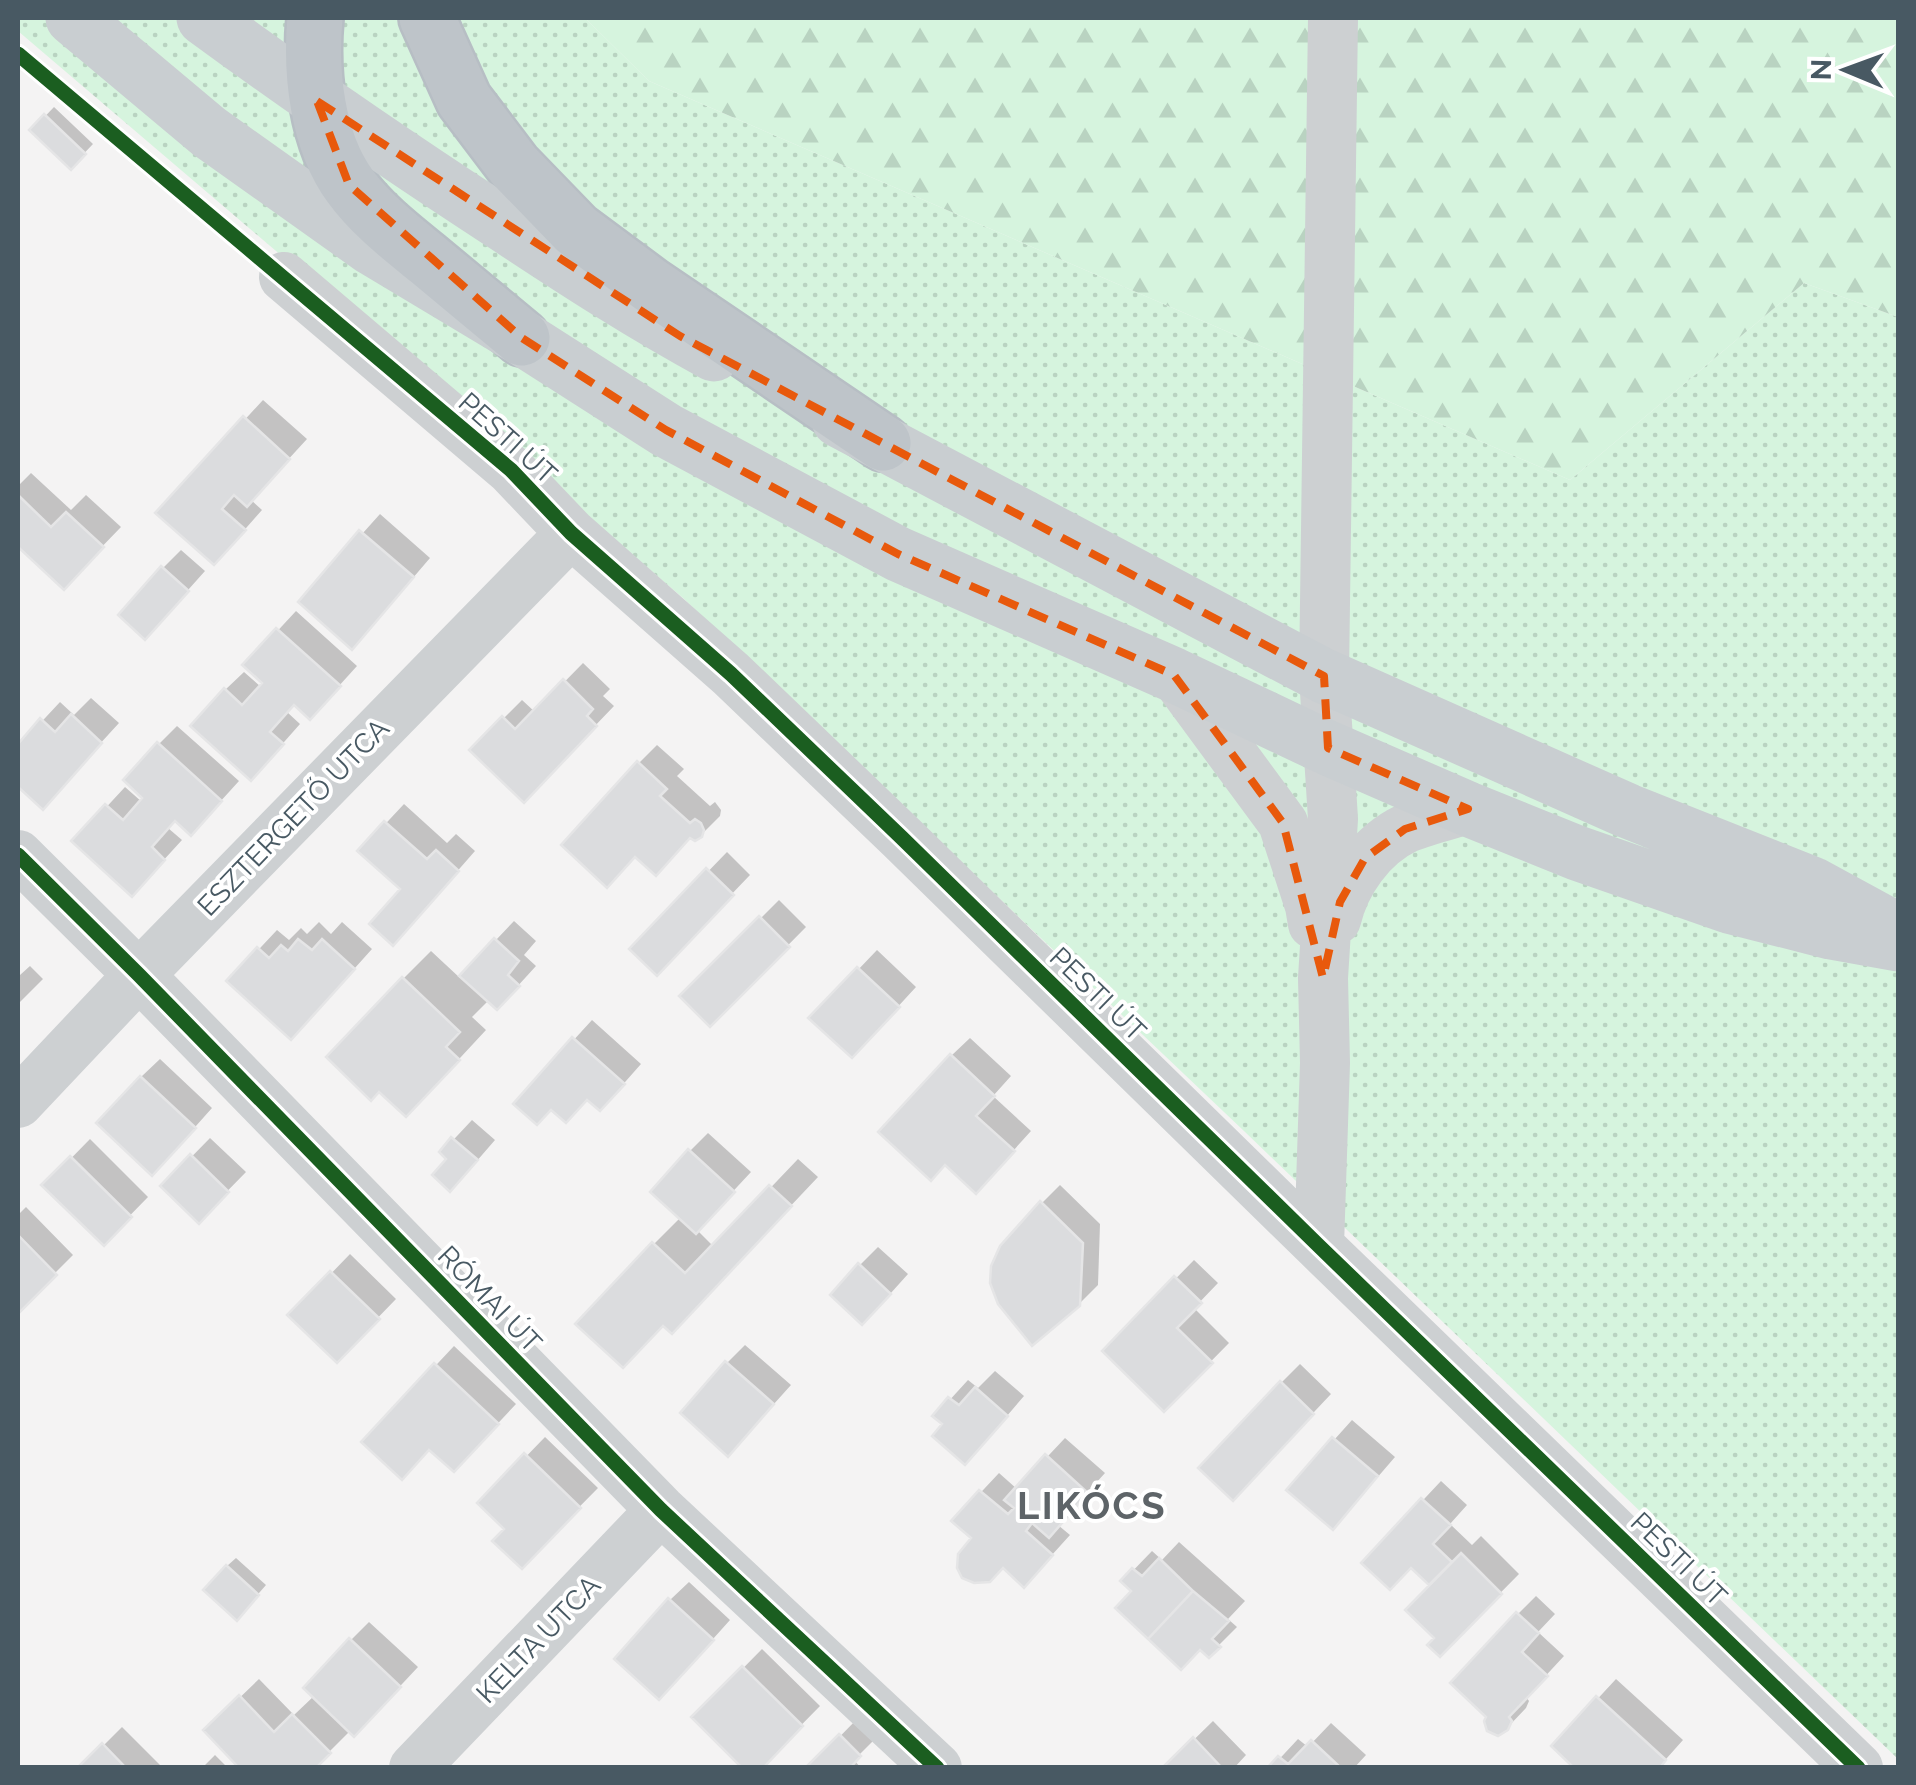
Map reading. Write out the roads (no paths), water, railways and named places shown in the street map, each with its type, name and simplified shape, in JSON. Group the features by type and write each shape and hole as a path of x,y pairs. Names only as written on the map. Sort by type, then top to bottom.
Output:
{"highway":[{"path":"315,18 317,101 323,130 349,185 394,232 522,338"},
{"path":"427,18 464,100 514,166 576,230 650,286 883,443"}],"main road":[{"path":"73,18 209,132 372,248 666,430 898,554 1174,675 1328,748 1577,853 1729,906 1898,944"},
{"path":"204,18 317,101 620,301 680,336 1324,676 1628,811 1812,884 1898,931"}],"street":[{"path":"1319,1246 1325,1063 1323,978 1332,819 1324,676 1333,18"},
{"name":"PESTI ÚT","path":"284,277 511,470 570,533 730,674 1858,1768"},
{"name":"ESZTERGETŐ UTCA","path":"18,1103 570,533"},
{"path":"1174,675 1282,823 1310,906 1323,978"},
{"path":"1323,978 1340,902 1365,858 1405,829 1468,809"},
{"name":"RÓMAI ÚT","path":"18,854 661,1510 936,1768"},
{"name":"KELTA UTCA","path":"414,1768 661,1510"}],"district":[{"name":"LIKÓCS","path":"1092,1506"}]}
